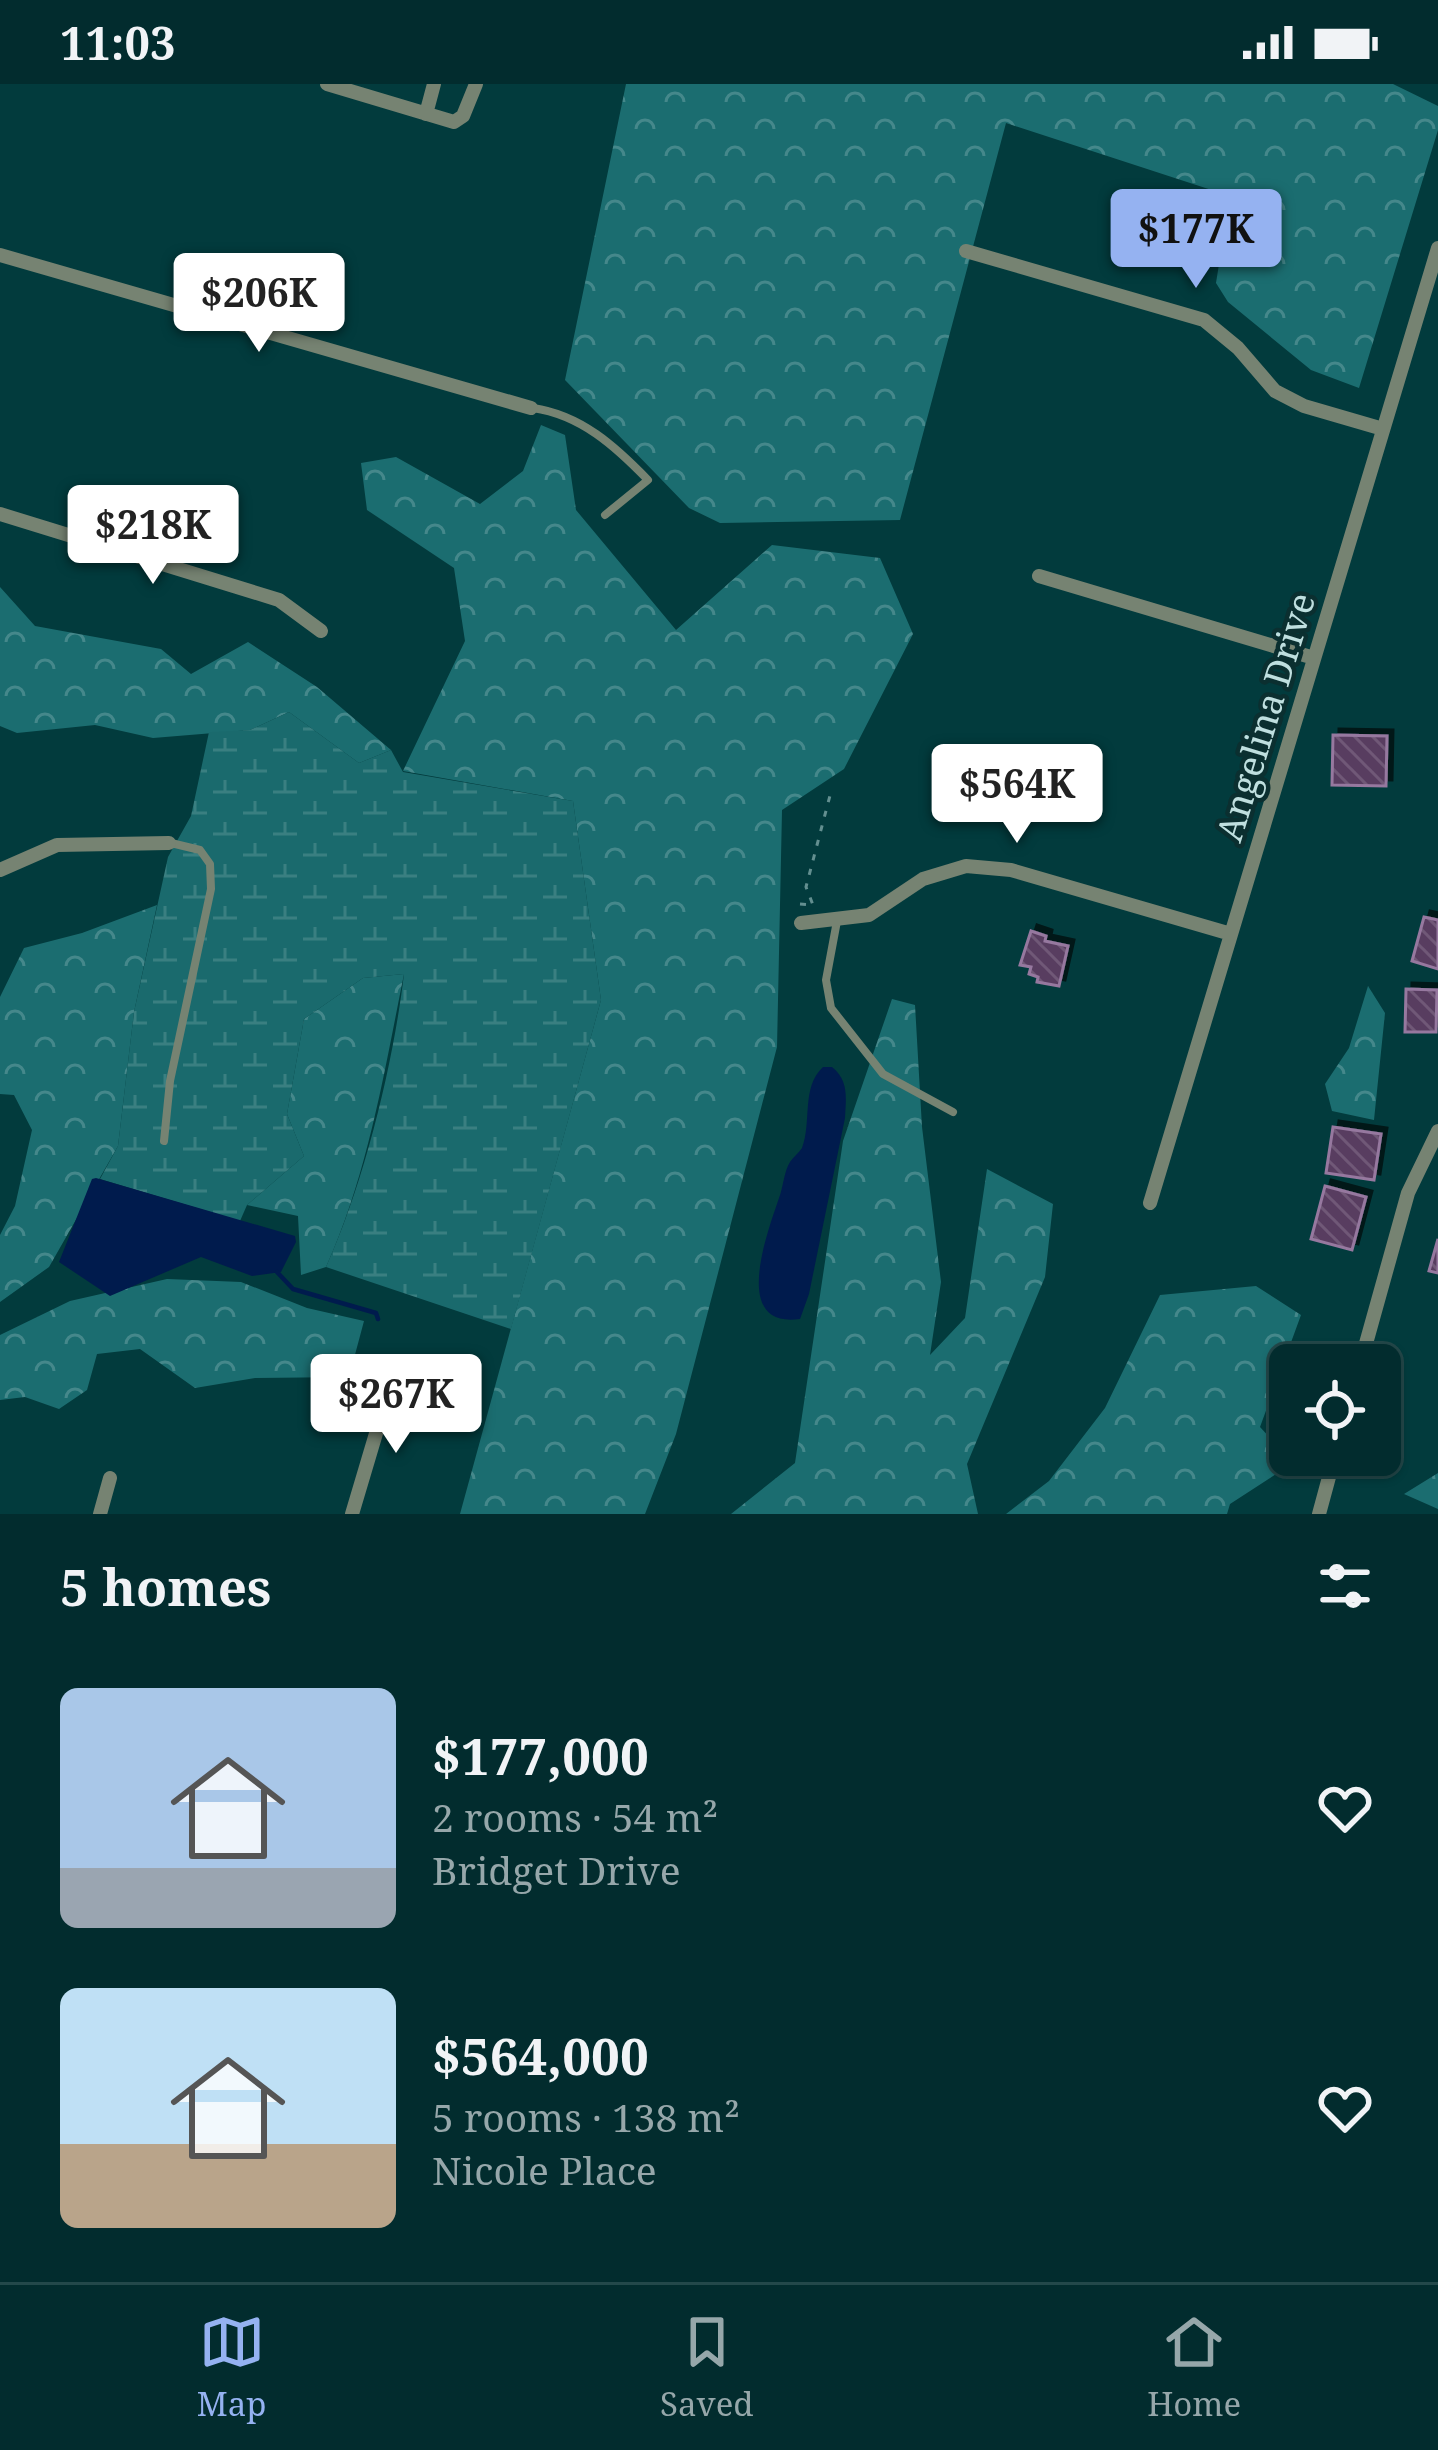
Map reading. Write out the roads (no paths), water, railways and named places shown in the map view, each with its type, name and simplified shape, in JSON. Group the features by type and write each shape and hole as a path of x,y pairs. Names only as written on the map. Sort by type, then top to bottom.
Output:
{"street":[{"path":"327,84 454,122 463,116 476,84"},
{"path":"426,114 434,84"},
{"name":"Angelina Drive","path":"1150,1203 1438,248"},
{"path":"965,251 1204,320 1238,348 1276,392 1304,406 1383,429"},
{"path":"0,255 531,408"},
{"path":"0,514 279,600 321,631"},
{"path":"1039,577 1315,658"},
{"path":"0,870 57,845 169,843"},
{"path":"801,922 869,915 923,879 966,866 1011,870 1231,934"},
{"path":"1366,1344 1408,1193 1438,1131"},
{"path":"352,1514 392,1383"},
{"path":"1319,1514 1329,1476"},
{"path":"100,1514 110,1478"}],"lane":[{"path":"531,408 559,412 610,442 648,480 605,515"},
{"path":"164,1141 170,1081 211,889 210,864 200,850 169,843"},
{"path":"837,921 826,980 830,1008 883,1073 953,1112"}],"waterway":[{"path":"277,1272 293,1289 376,1313 378,1319"}]}
